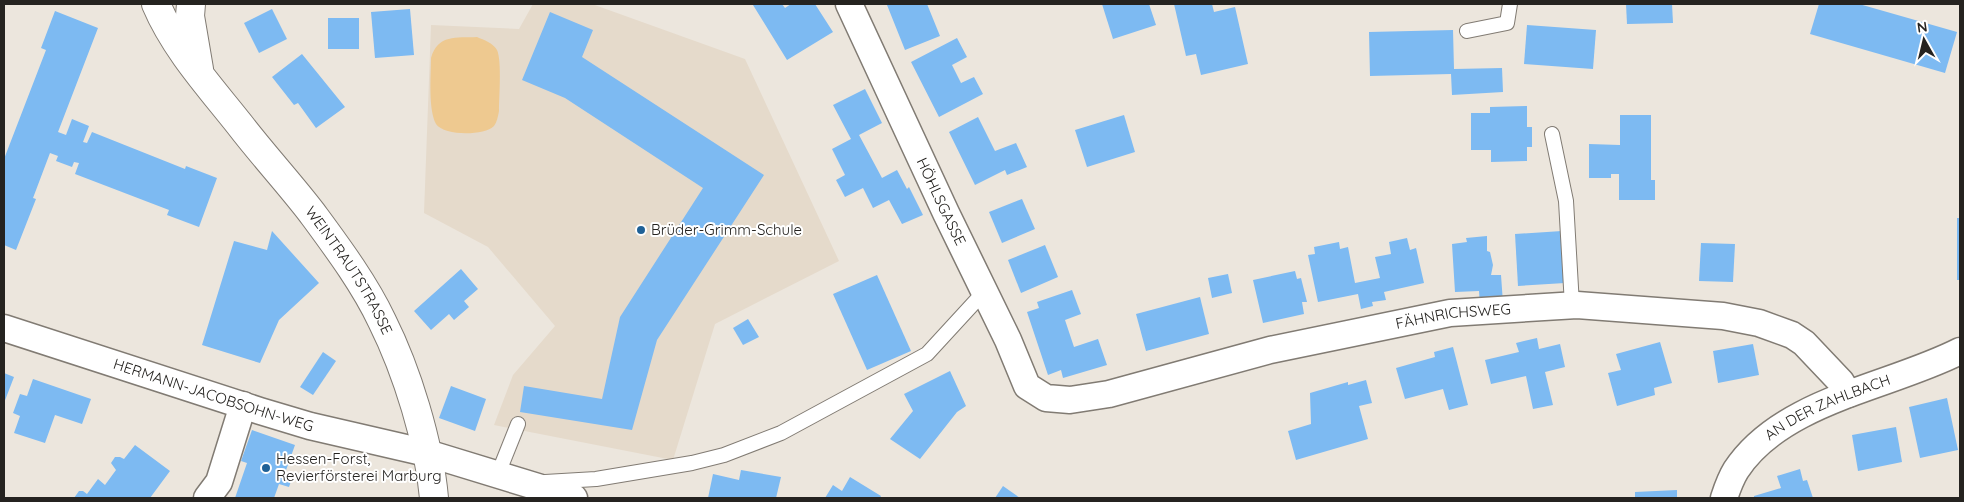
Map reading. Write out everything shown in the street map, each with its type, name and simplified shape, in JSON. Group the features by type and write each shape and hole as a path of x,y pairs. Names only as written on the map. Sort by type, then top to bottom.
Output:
{"main road":[{"name":"WEINTRAUTSTRASSE","path":"156,4 176,41 200,75 312,213 364,288 382,321 396,353 427,453 434,498"},
{"name":"WEINTRAUTSTRASSE","path":"191,4 190,16 200,75"}],"street":[{"name":"HÖHLSGASSE","path":"849,4 1008,340 1027,386 1039,395"},
{"name":"FÄHNRICHSWEG","path":"1039,395 1046,398 1070,400 1109,394 1270,350 1450,313 1572,305 1723,316 1759,323 1792,335 1804,343 1841,382 1848,394"},
{"name":"HERMANN-JACOBSOHN-WEG","path":"4,328 310,426 427,453 527,482 574,498"},
{"name":"AN DER ZAHLBACH","path":"1724,498 1735,471 1749,454 1762,441 1795,419 1848,394 1910,373 1960,351"},
{"path":"207,498 219,482 243,405"}],"lane":[{"path":"1467,31 1507,23 1510,4"},
{"path":"1552,134 1566,201 1572,305"},
{"path":"527,482 596,479 663,469 724,455 781,433 928,354 984,292"},
{"path":"498,474 518,424"}],"shaded area":[{"name":"Brüder-Grimm-Schule","path":"533,4 592,4 745,59 839,261 715,324 673,460 494,425 513,375 555,326 488,247 424,213 431,25 519,29"},
{"path":"477,37 493,45 499,55 500,89 497,121 494,126 482,132 455,133 447,131 440,128 433,118 430,92 431,58 434,50 443,41 455,38"}],"building":[{"path":"782,4 785,8 791,4 815,4 833,32 787,60 753,5"},
{"path":"927,4 940,36 905,50 887,5"},
{"path":"1102,4 1149,4 1156,25 1113,39"},
{"path":"1174,4 1212,4 1214,12 1235,7 1248,64 1201,75 1196,54 1186,56"},
{"path":"1626,4 1672,4 1673,23 1627,24"},
{"path":"1819,4 1859,4 1957,32 1945,73 1810,34"},
{"path":"272,9 287,39 259,53 244,23"},
{"path":"410,9 414,55 375,58 371,12"},
{"path":"55,11 98,28 58,132 66,135 72,119 89,126 83,142 87,143 92,132 185,169 186,166 217,178 199,227 167,215 169,210 75,174 79,163 74,162 72,167 56,161 58,156 50,153 33,198 36,199 16,250 4,245 4,159 46,50 41,48"},
{"path":"550,12 593,30 582,57 764,175 657,340 632,430 520,412 524,386 602,399 620,317 703,188 565,98 522,80"},
{"path":"328,18 359,18 359,49 328,49"},
{"path":"1527,25 1596,30 1593,69 1524,64"},
{"path":"1453,30 1454,69 1502,68 1503,92 1452,95 1451,74 1370,76 1369,32"},
{"path":"957,38 967,57 952,65 961,83 974,77 983,94 939,117 911,62"},
{"path":"302,54 345,107 316,128 298,103 294,105 272,77"},
{"path":"865,89 882,123 859,135 882,178 897,170 907,189 909,187 923,215 902,224 889,200 873,208 863,188 845,197 836,180 845,175 832,149 851,139 833,105"},
{"path":"1527,106 1527,127 1532,127 1532,147 1527,147 1527,161 1491,162 1491,150 1471,150 1471,113 1490,113 1490,107"},
{"path":"1124,115 1135,152 1087,167 1075,130"},
{"path":"1620,115 1651,115 1651,180 1655,180 1655,200 1619,200 1619,174 1611,174 1611,178 1589,178 1589,144 1620,145"},
{"path":"978,117 995,151 1016,143 1027,167 1007,175 1005,170 975,185 949,132"},
{"path":"1022,199 1035,229 1002,243 989,212"},
{"path":"1957,218 1960,218 1960,280 1957,280"},
{"path":"272,231 319,283 279,320 260,363 202,345 234,241 267,250"},
{"path":"1562,231 1565,283 1518,286 1515,234"},
{"path":"1487,236 1487,251 1490,252 1493,265 1491,275 1501,275 1503,303 1480,305 1479,291 1455,292 1452,244 1467,242 1466,238"},
{"path":"1407,238 1410,250 1416,248 1424,283 1384,292 1386,300 1372,302 1373,306 1361,309 1358,294 1318,302 1308,255 1315,254 1314,247 1339,242 1340,249 1348,247 1355,283 1380,278 1375,257 1391,254 1389,242"},
{"path":"1701,243 1735,244 1733,282 1699,281"},
{"path":"1045,245 1058,277 1021,293 1008,260"},
{"path":"461,269 478,289 464,301 469,307 454,320 449,314 431,330 414,311"},
{"path":"1295,271 1297,279 1301,278 1307,302 1302,302 1304,314 1263,323 1253,280"},
{"path":"1228,274 1232,293 1212,298 1208,278"},
{"path":"877,275 911,351 867,370 833,294"},
{"path":"1072,290 1081,314 1065,320 1074,347 1098,339 1107,365 1063,378 1061,370 1048,375 1027,312 1039,308 1037,302"},
{"path":"1200,297 1209,334 1146,351 1136,314"},
{"path":"748,319 759,337 743,345 733,328"},
{"path":"1537,338 1539,349 1560,344 1565,367 1545,372 1553,405 1533,409 1526,376 1491,384 1485,360 1519,352 1516,343"},
{"path":"1660,342 1672,383 1654,388 1655,395 1617,406 1608,373 1621,370 1616,354"},
{"path":"1753,344 1759,375 1718,383 1713,351"},
{"path":"1453,347 1468,405 1449,410 1443,389 1405,399 1396,368 1435,357 1434,352"},
{"path":"323,352 336,361 313,395 300,387"},
{"path":"950,371 966,406 957,412 920,459 890,439 913,411 904,394"},
{"path":"4,373 14,377 4,403"},
{"path":"33,379 91,399 82,424 55,415 45,443 14,433 20,416 13,413 20,394 27,396"},
{"path":"1366,380 1372,403 1359,406 1368,439 1296,460 1288,431 1311,424 1310,393 1348,382 1348,385"},
{"path":"451,386 486,399 475,431 439,418"},
{"path":"1947,398 1958,450 1920,458 1909,407"},
{"path":"1896,427 1902,462 1858,471 1852,435"},
{"name":"Hessen-Forst, Revierförsterei Marburg","path":"252,430 295,445 285,473 293,475 289,487 279,484 274,498 235,498 247,463 241,461"},
{"path":"135,445 170,471 150,498 74,498 79,491 87,494 98,479 105,485 116,470 111,463 115,457 124,459"},
{"path":"1800,469 1803,481 1807,480 1813,498 1754,498 1754,496 1781,488 1777,476"},
{"path":"741,470 781,477 776,498 708,498 713,474 739,480"},
{"path":"850,477 881,496 880,498 825,498 833,485 842,491"},
{"path":"1003,486 1020,498 995,498"},
{"path":"1677,490 1677,498 1635,498 1635,492"}],"place":[{"name":"Brüder-Grimm-Schule","path":"641,230"},
{"name":"Hessen-Forst, Revierförsterei Marburg","path":"266,468"}]}
